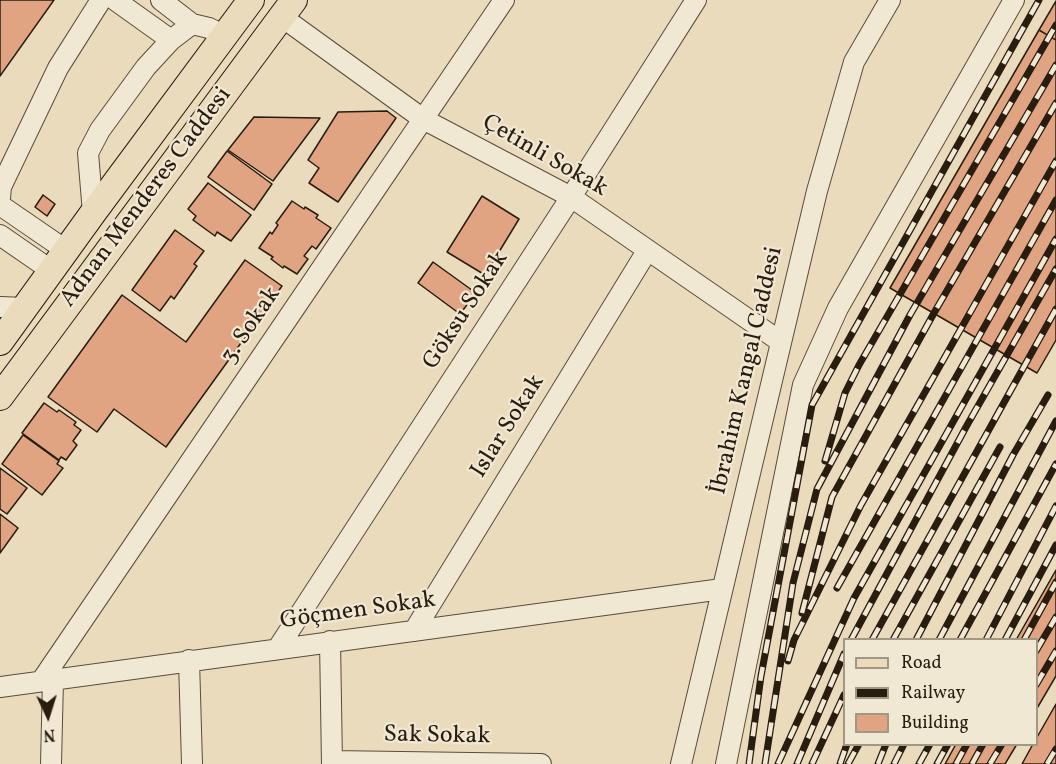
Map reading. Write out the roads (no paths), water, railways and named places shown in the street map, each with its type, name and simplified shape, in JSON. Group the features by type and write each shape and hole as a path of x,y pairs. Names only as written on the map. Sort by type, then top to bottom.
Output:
{"main road":[{"name":"Adnan Menderes Caddesi","path":"0,342 225,36 241,4"},
{"name":"Adnan Menderes Caddesi","path":"0,397 288,8"}],"street":[{"path":"0,198 1,187 58,68 100,0"},
{"path":"116,0 171,40"},
{"path":"161,0 192,24 209,28 225,36"},
{"name":"3. Sokak","path":"48,680 504,0"},
{"name":"Göksu Sokak","path":"278,648 572,197 696,0"},
{"name":"İbrahim Kangal Caddesi","path":"681,764 817,191 854,62 890,0"},
{"path":"726,764 803,385 838,308 1014,0"},
{"name":"Çetinli Sokak","path":"288,8 423,119 572,197 781,342"},
{"path":"93,213 88,153 100,130 146,67 171,40 192,24"},
{"path":"0,204 67,250"},
{"path":"0,235 52,272"},
{"name":"Islar Sokak","path":"414,631 647,251"},
{"path":"0,307 26,308"},
{"name":"Göçmen Sokak","path":"0,687 722,589"},
{"path":"330,641 332,762"},
{"path":"189,660 192,764"},
{"path":"48,680 51,764"},
{"name":"Sak Sokak","path":"332,762 541,764"}],"railway":[{"path":"749,764 761,676 812,405 1039,0"},
{"path":"825,461 845,393 859,365 1056,25"},
{"path":"765,764 793,583 817,489 910,315 1056,65"},
{"path":"802,613 832,497 934,313 1056,103"},
{"path":"788,661 794,640 861,505 1056,161"},
{"path":"837,588 1056,200"},
{"path":"778,764 854,598 1056,239"},
{"path":"852,638 966,427 1056,269"},
{"path":"873,638 1056,309"},
{"path":"917,638 1013,455 1048,395"},
{"path":"940,638 1056,421"},
{"path":"894,638 1000,447"},
{"path":"961,638 1056,464"},
{"path":"987,638 1056,506"},
{"path":"1006,638 1056,545"},
{"path":"1025,638 1056,582"},
{"path":"1038,648 1056,617"},
{"path":"1038,682 1056,651"},
{"path":"797,764 843,656"},
{"path":"812,764 843,697"},
{"path":"840,764 846,746"},
{"path":"848,764 858,746"},
{"path":"878,764 885,746"},
{"path":"894,764 903,746"},
{"path":"919,764 929,746"},
{"path":"937,764 947,746"},
{"path":"956,764 966,746"},
{"path":"972,764 982,746"},
{"path":"990,764 1001,746"},
{"path":"1047,764 1056,749"}]}
